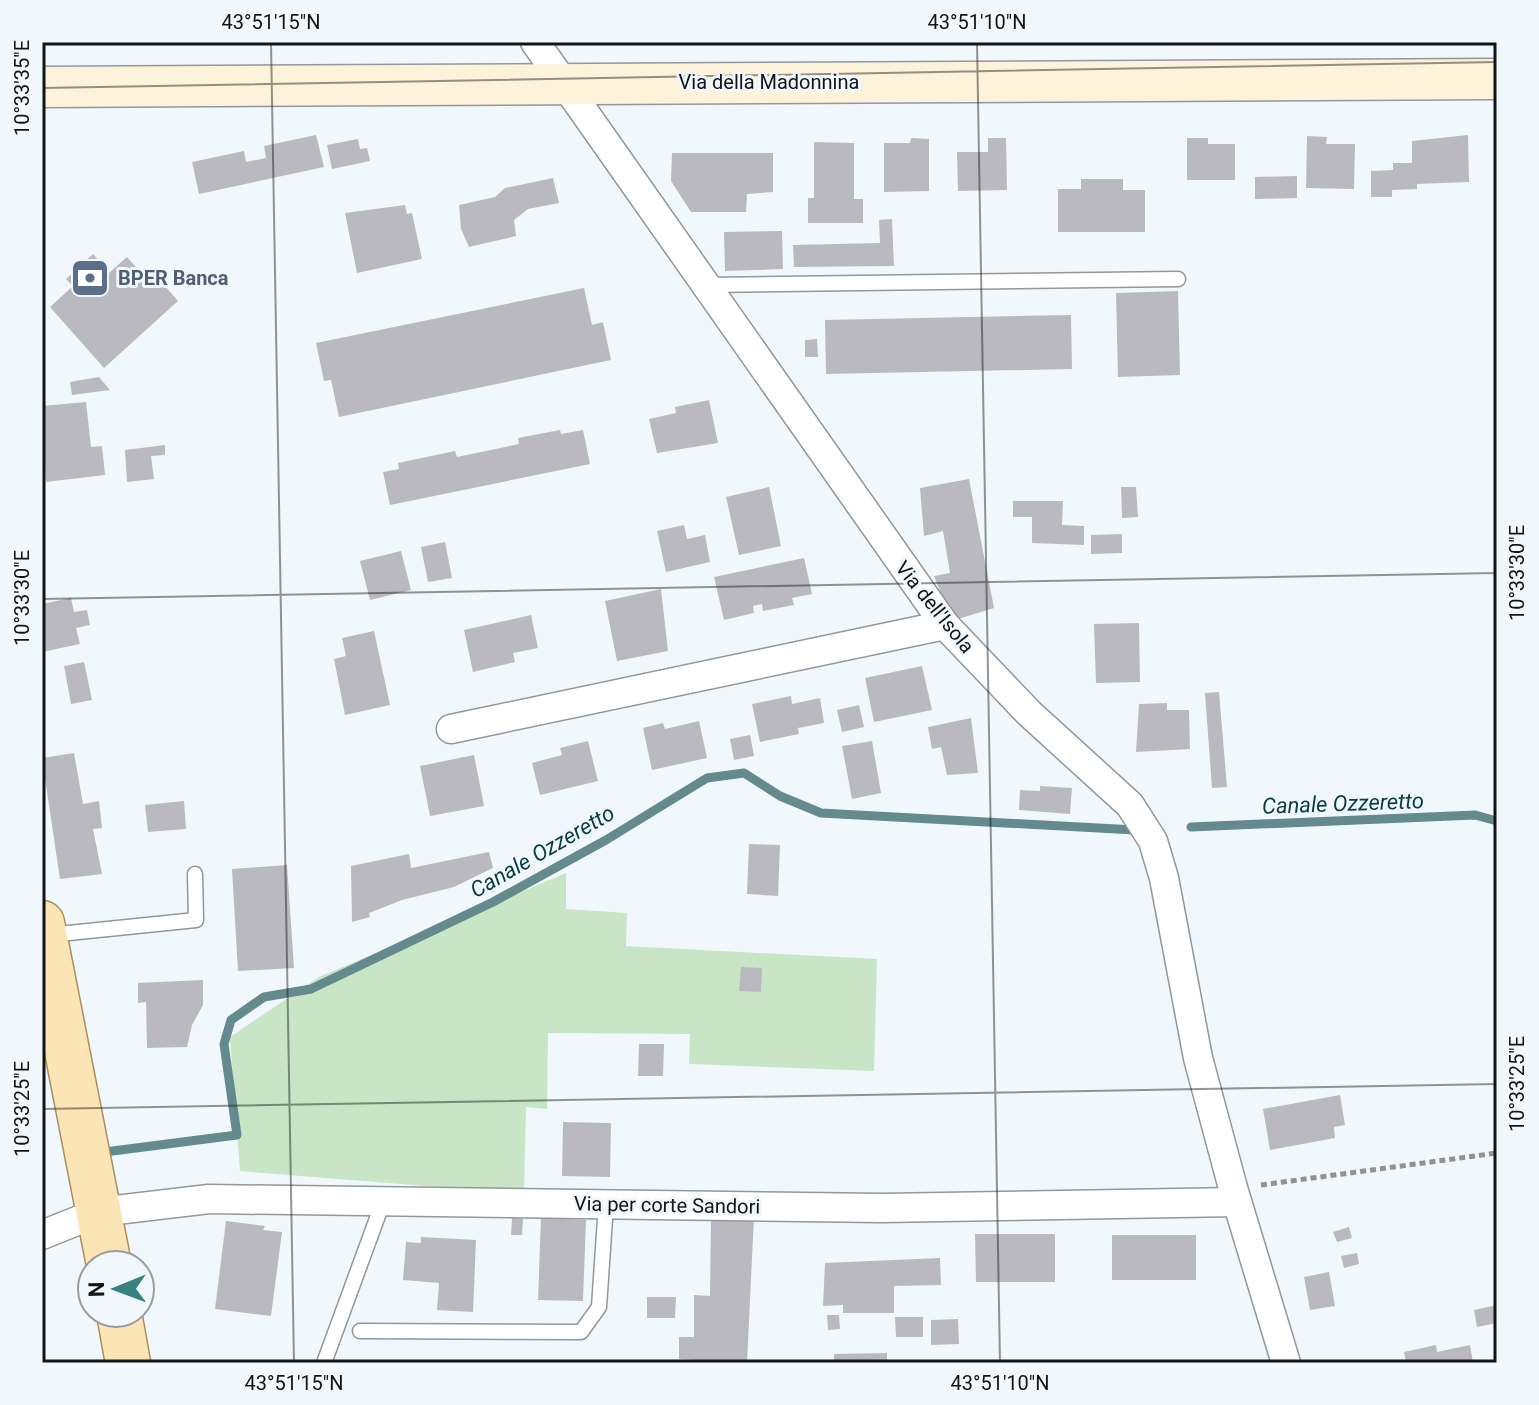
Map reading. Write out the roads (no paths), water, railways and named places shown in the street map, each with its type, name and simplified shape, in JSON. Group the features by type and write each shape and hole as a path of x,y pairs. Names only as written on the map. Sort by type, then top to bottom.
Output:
{"main road":[{"path":"44,942 106,1249"},
{"path":"122,1329 128,1363"}],"street":[{"name":"Via dell'Isola","path":"535,42 945,625 1029,713 1130,805 1153,841 1164,878 1198,1058 1235,1195 1286,1363"},
{"name":"Via della Madonnina","path":"42,87 1497,79"},
{"path":"451,729 945,625"},
{"name":"Via per corte Sandori","path":"42,1235 99,1212 209,1199 882,1208 1235,1195"}],"lane":[{"path":"705,285 1178,279"},
{"path":"44,942 196,920 195,874"},
{"path":"324,1363 383,1202"},
{"path":"360,1331 581,1332 599,1307 606,1204"}],"waterway":[{"name":"Canale Ozzeretto","path":"97,1153 237,1135 224,1044 231,1020 264,997 311,989 493,902 606,840 707,778 744,773 780,796 821,813 1135,830"},
{"name":"Canale Ozzeretto","path":"1191,827 1475,815 1497,821"}],"place":[{"name":"BPER Banca","path":"90,278"}]}
